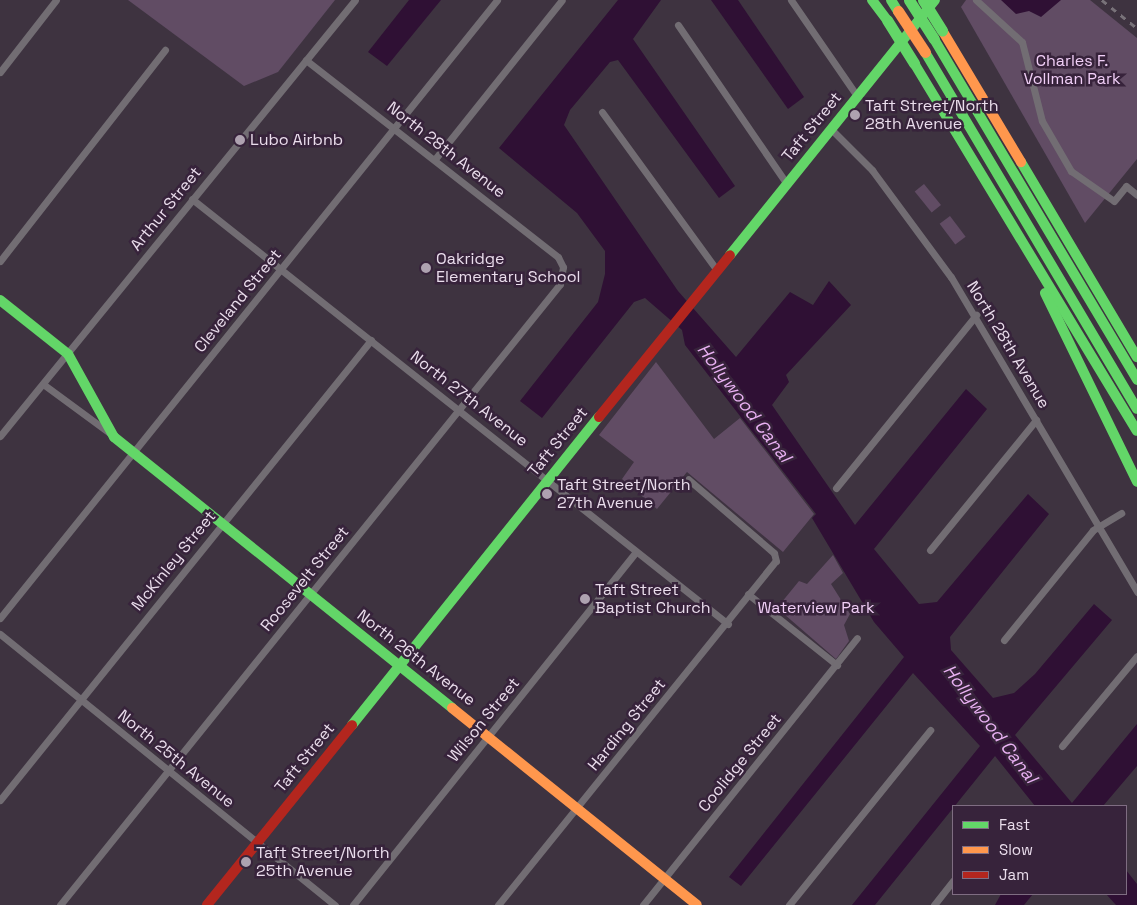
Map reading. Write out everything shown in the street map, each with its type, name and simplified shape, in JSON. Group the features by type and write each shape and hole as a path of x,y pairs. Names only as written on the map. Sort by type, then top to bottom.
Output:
{"main road":[{"path":"872,0 914,63 1137,431"},
{"path":"891,0 925,52 1137,409"},
{"path":"909,0 938,35 1137,357"},
{"path":"923,0 938,35 1137,380"},
{"name":"Taft Street","path":"207,905 935,0"},
{"path":"1069,246 1137,344"},
{"path":"1036,267 1048,303 1137,482"},
{"name":"North 26th Avenue","path":"0,300 68,354 114,437 399,667 490,736 576,808 698,905"}],"street":[{"path":"0,72 56,0"},
{"name":"Arthur Street","path":"0,436 355,0"},
{"name":"Cleveland Street","path":"0,618 497,0"},
{"path":"435,159 562,0"},
{"path":"791,0 857,96"},
{"path":"976,0 1022,42 1042,121 1060,156 1087,185 1114,201 1126,186 1137,195"},
{"path":"678,25 787,184"},
{"path":"0,261 164,50"},
{"name":"North 28th Avenue","path":"306,60 395,126 558,257 563,267"},
{"path":"602,112 717,270"},
{"name":"North 28th Avenue","path":"832,130 888,190 976,315 1137,592"},
{"name":"North 27th Avenue","path":"192,199 371,340 461,408 636,552 728,624"},
{"name":"Roosevelt Street","path":"60,905 560,284 563,267"},
{"path":"836,488 976,315"},
{"name":"McKinley Street","path":"0,800 371,340"},
{"name":"North 26th Avenue","path":"43,384 114,437"},
{"path":"930,550 1036,420"},
{"name":"Harding Street","path":"498,905 728,624 748,594 776,560 774,553 688,479"},
{"path":"1004,640 1099,526 1121,513"},
{"name":"Wilson Street","path":"352,905 490,736 636,552"},
{"path":"748,594 837,665"},
{"name":"North 25th Avenue","path":"0,634 335,905"},
{"name":"Coolidge Street","path":"643,905 857,638"},
{"path":"1062,746 1137,656"},
{"path":"789,905 930,730"},
{"path":"934,905 952,882"}],"green space":[{"path":"128,0 335,0 278,72 244,86"},
{"name":"Charles F. Vollman Park","path":"966,0 1090,0 1137,38 1137,159 1085,223 961,7"},
{"path":"924,184 941,205 932,213 915,192"},
{"path":"950,216 966,237 955,245 940,224"},
{"path":"656,362 714,439 740,418 814,514 783,552 687,472 657,509 622,479 634,462 599,435"},
{"name":"Waterview Park","path":"833,555 843,573 831,584 850,614 844,625 849,641 836,659 777,608 799,581 807,584"}],"water":[{"path":"409,0 441,0 387,66 368,52"},
{"name":"Hollywood Canal","path":"618,0 661,0 633,39 735,186 719,198 618,60 610,62 570,110 564,125 678,291 736,357 790,292 813,305 829,281 851,305 786,375 789,382 772,405 855,525 966,389 987,409 874,549 919,604 937,602 1028,494 1049,514 950,637 951,650 993,698 1014,693 1035,674 1094,604 1112,620 1015,735 1072,803 1137,724 1137,766 1104,805 1034,805 995,756 956,805 952,805 952,809 875,905 852,905 980,746 913,673 741,886 729,877 904,657 874,622 812,518 816,514 685,345 682,330 645,298 634,302 542,418 520,401 598,302 605,274 605,251 577,213 499,148"},
{"path":"711,0 738,0 804,97 788,109"},
{"path":"1001,0 1061,0 1041,17 1029,11 1016,14"},
{"path":"1127,871 1137,884 1137,905 1116,905 1107,895 1127,895"},
{"path":"1000,895 1032,895 1024,905 995,905"}],"railway":[{"path":"1102,0 1137,28"}],"traffic: fast":[{"path":"872,0 887,20"},
{"path":"891,0 898,11"},
{"path":"909,0 934,39"},
{"path":"923,0 942,30"},
{"path":"730,255 935,0"},
{"path":"887,20 914,63"},
{"path":"934,39 1137,380"},
{"path":"925,52 1137,409"},
{"path":"914,63 1137,431"},
{"path":"1021,162 1137,357"},
{"path":"1045,293 1137,482"},
{"path":"0,300 68,354 114,437 452,708"},
{"path":"352,725 599,417"}],"traffic: slow":[{"path":"898,11 925,52"},
{"path":"942,30 1021,162"},
{"path":"452,708 697,905"}],"traffic: jam":[{"path":"599,417 730,255"},
{"path":"207,905 352,725"}],"place":[{"name":"Taft Street/North 28th Avenue","path":"855,115"},
{"name":"Lubo Airbnb","path":"240,140"},
{"name":"Oakridge Elementary School","path":"426,268"},
{"name":"Taft Street/North 27th Avenue","path":"547,494"},
{"name":"Taft Street Baptist Church","path":"585,599"},
{"name":"Taft Street/North 25th Avenue","path":"246,862"}]}
